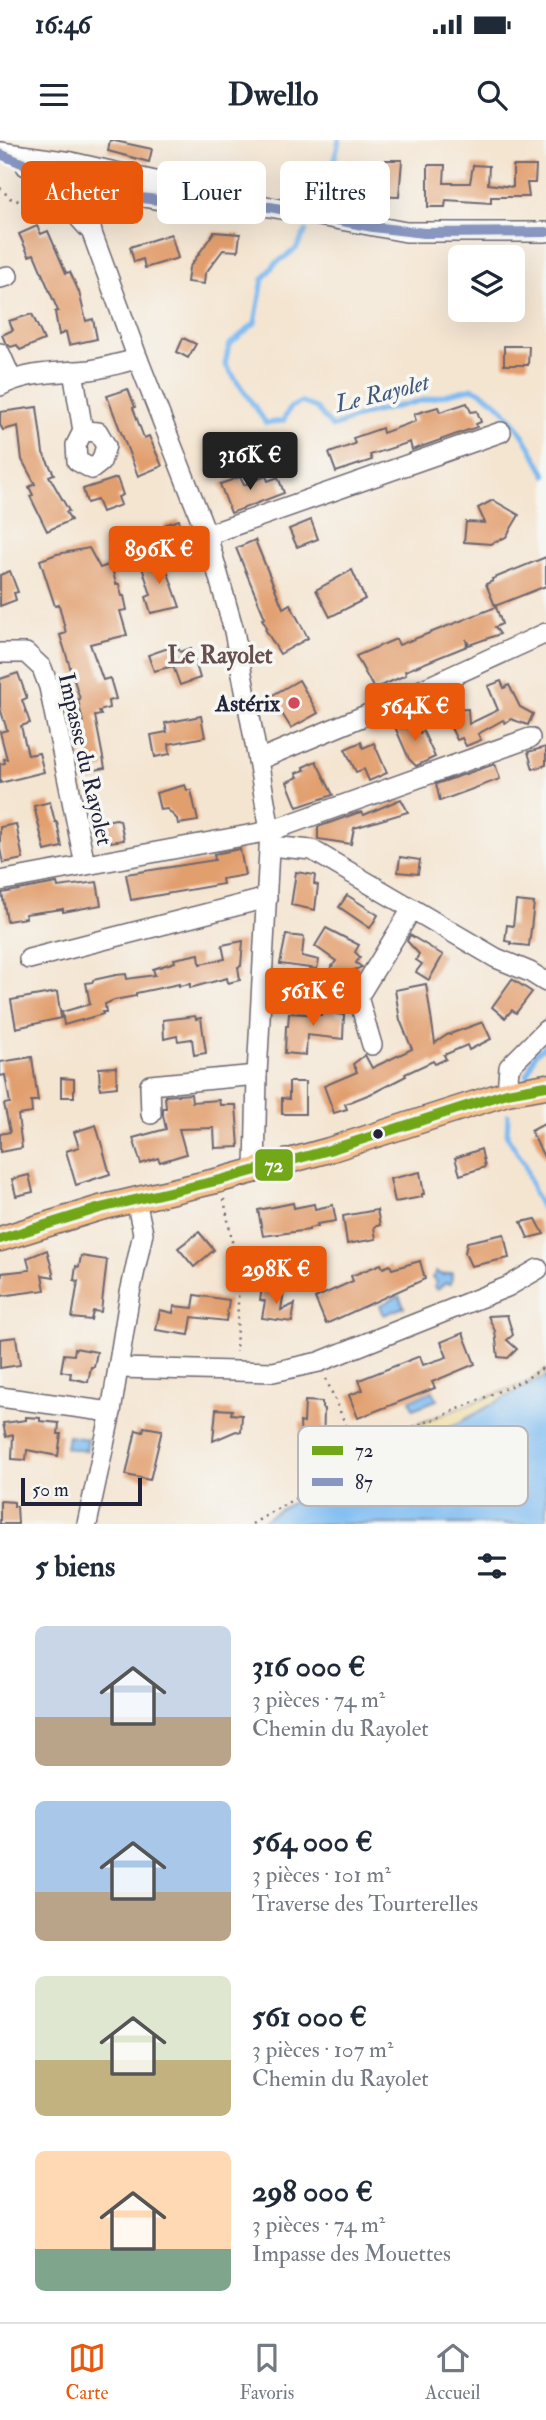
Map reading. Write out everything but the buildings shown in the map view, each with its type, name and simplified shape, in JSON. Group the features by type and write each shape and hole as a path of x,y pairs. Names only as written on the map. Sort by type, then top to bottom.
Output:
{"main road":[{"path":"0,1239 100,1208 329,1150 507,1093 546,1086"}],"street":[{"path":"0,153 21,164"},
{"path":"143,196 163,202 270,207"},
{"path":"266,206 406,232 546,232"},
{"path":"84,224 92,233"},
{"path":"90,224 138,359 207,535 234,631 258,760 270,839 257,1075 255,1170"},
{"path":"0,354 6,383 42,372 93,369 138,359"},
{"path":"73,370 83,431"},
{"path":"207,535 501,432"},
{"path":"258,760 371,713 546,633"},
{"name":"Impasse du Rayolet","path":"0,653 26,653 42,668 49,687 85,866"},
{"path":"270,839 530,738"},
{"path":"270,839 312,850 496,958 546,982"},
{"name":"Impasse du Rayolet","path":"0,881 270,839"},
{"path":"29,959 267,898"},
{"path":"372,1045 358,997 412,909"},
{"path":"507,1093 509,1067 546,1030"},
{"path":"151,1114 150,1085 257,1075"},
{"path":"87,1524 111,1412 130,1293 143,1233 136,1200"},
{"path":"119,1368 273,1372 319,1363 507,1287 538,1269"},
{"path":"0,1397 111,1412"}],"path":[{"path":"0,188 10,198 21,202"},
{"path":"223,1193 239,1278 236,1370"},
{"path":"319,1363 346,1426"},
{"path":"415,1426 524,1380 546,1366"},
{"path":"252,1524 298,1497"}],"sand":[{"path":"546,1370 546,1377 453,1426 412,1426 530,1381"}],"water":[{"path":"436,1272 443,1275 452,1273 451,1284 445,1283 437,1290 434,1287 437,1282 432,1278"},
{"path":"399,1296 404,1307 384,1315 380,1305"},
{"path":"546,1377 546,1524 258,1524 298,1499 298,1506 528,1506 528,1426 452,1426"},
{"path":"433,1391 437,1400 413,1409 410,1400"},
{"path":"68,1436 88,1439 86,1451 66,1448"}],"waterway":[{"name":"Le Rayolet","path":"334,161 339,140"},
{"name":"Le Rayolet","path":"306,231 296,249 275,264 263,279 255,323 229,345 225,364 266,423 283,421 290,408 301,402 316,408 332,427 367,414 473,388 486,395 508,414 546,475"},
{"name":"Le Rayolet","path":"527,1075 535,1054 546,1045"},
{"name":"Le Rayolet","path":"508,1115 507,1136 524,1163 534,1193 546,1216"}],"transit line":[{"name":"87","path":"0,154 53,176 141,198 200,205 270,207 373,227 424,233 546,232"},
{"name":"72","path":"0,1239 100,1208 220,1180 329,1150 507,1093 546,1086"}],"place":[{"name":"Astérix","path":"294,703"}],"district":[{"name":"Le Rayolet","path":"220,655"}]}
